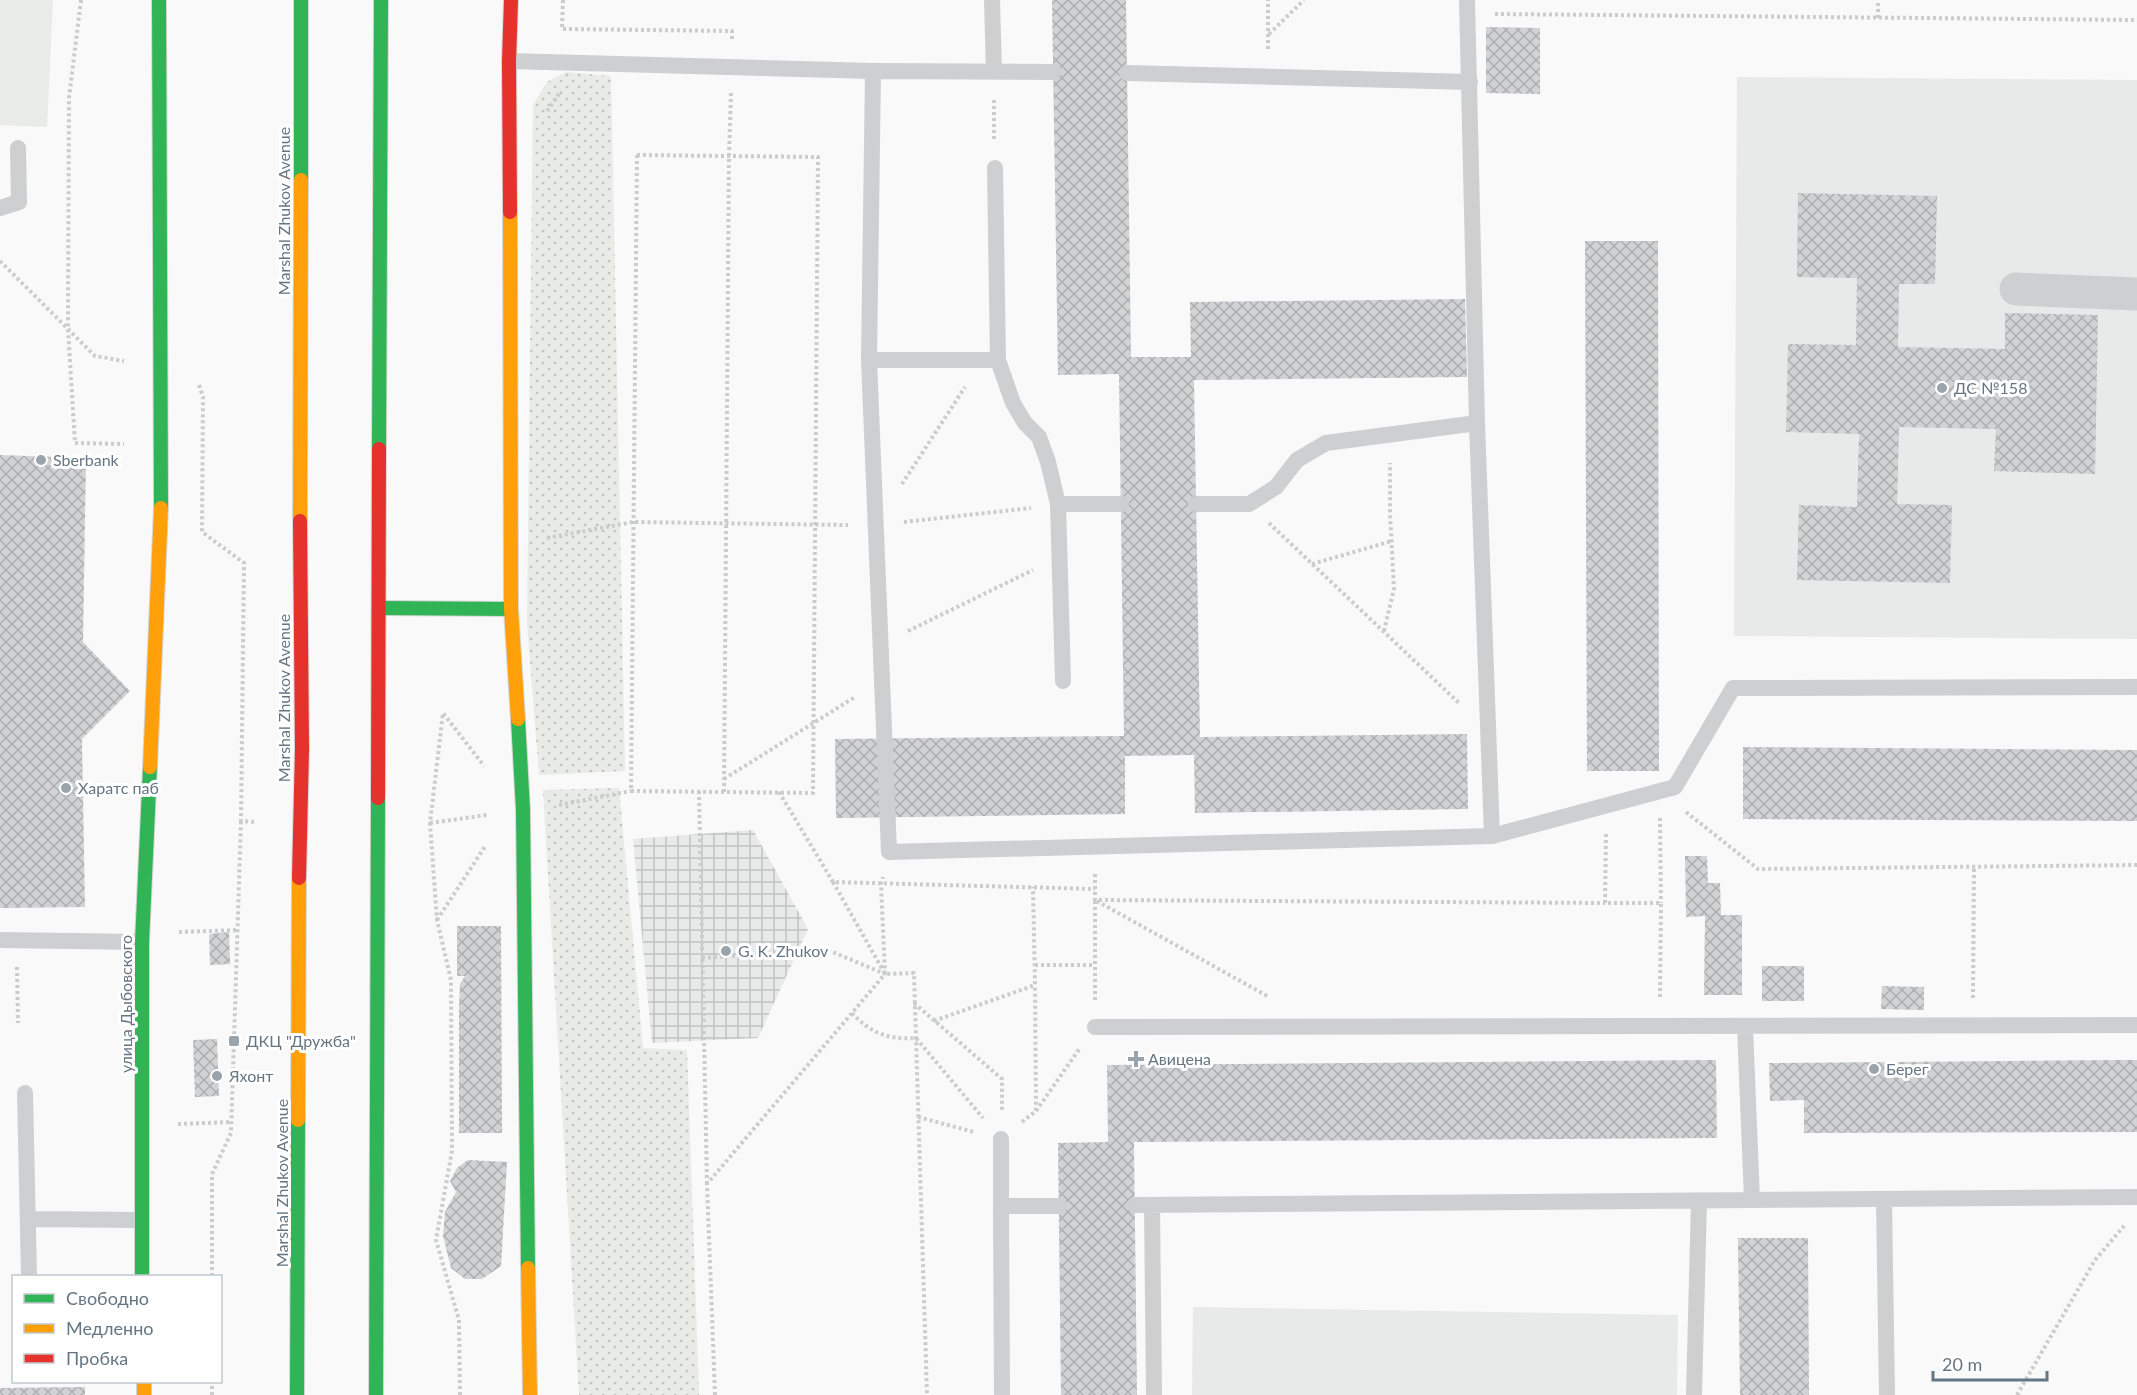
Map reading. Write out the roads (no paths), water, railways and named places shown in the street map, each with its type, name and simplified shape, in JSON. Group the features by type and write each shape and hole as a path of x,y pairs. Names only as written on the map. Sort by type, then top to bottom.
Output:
{"street":[{"name":"улица Дыбовского","path":"142,1275 142,942 161,532 159,0"},
{"name":"Marshal Zhukov Avenue","path":"297,1395 299,822 302,749 300,624 301,0"},
{"path":"376,1395 381,0"},
{"path":"511,0 509,61 510,609 523,810 530,1395"},
{"path":"2016,290 2137,294"},
{"path":"379,608 510,609"}],"lane":[{"path":"992,0 994,72"},
{"path":"1467,7 1477,423 1492,836"},
{"path":"509,61 873,71 1053,72"},
{"path":"873,71 869,360 889,852 1492,836 1675,787 1733,688 2137,687"},
{"path":"1127,73 1470,82"},
{"path":"0,208 19,202 18,148"},
{"path":"994,168 990,360 1025,423 1039,437 1048,462 1058,504 1063,681"},
{"path":"869,360 990,360"},
{"path":"1196,504 1249,504 1276,486 1296,460 1326,443 1477,423"},
{"path":"1058,504 1121,504"},
{"path":"8,940 142,942"},
{"path":"1095,1027 2137,1025"},
{"path":"1745,1027 1752,1200"},
{"path":"25,1093 30,1275"},
{"path":"1001,1139 1002,1395"},
{"path":"1135,1205 2137,1197"},
{"path":"1884,1199 1887,1395"},
{"path":"1694,1395 1699,1201"},
{"path":"1152,1205 1154,1395"},
{"path":"1000,1206 1059,1206"},
{"path":"28,1219 141,1220"}],"place":[{"name":"ДС №158","path":"1942,388"},
{"name":"Sberbank","path":"41,460"},
{"name":"Харатс паб","path":"66,788"},
{"name":"G. K. Zhukov","path":"726,951"},
{"name":"ДКЦ \"Дружба\"","path":"234,1041"},
{"name":"Авицена","path":"1136,1059"},
{"name":"Берег","path":"1874,1069"},
{"name":"Яхонт","path":"217,1076"}]}
